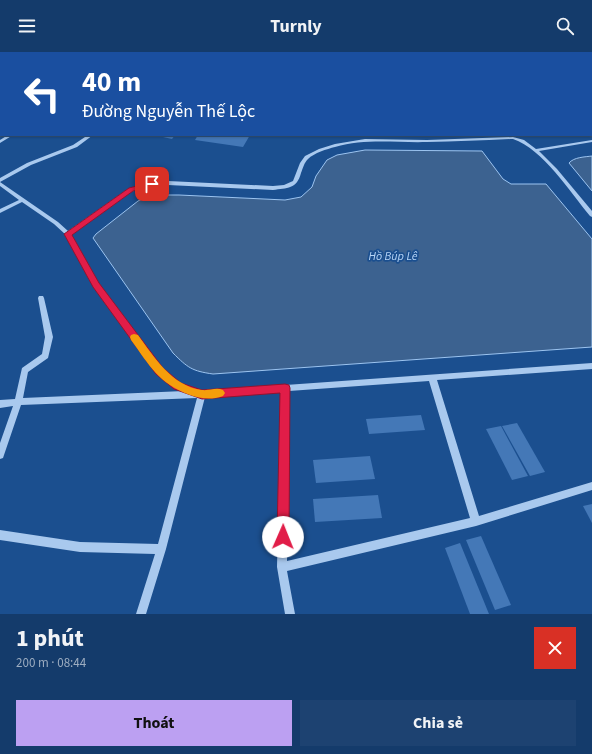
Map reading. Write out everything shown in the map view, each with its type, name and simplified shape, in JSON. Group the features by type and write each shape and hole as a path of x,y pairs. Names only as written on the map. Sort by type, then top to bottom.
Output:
{"street":[{"path":"0,142 9,136"},
{"path":"0,180 29,164 75,146 90,136"},
{"path":"517,136 537,150 592,215"},
{"path":"68,234 127,192 140,186 168,183 273,188 290,187 294,185 307,157 323,148 338,144 513,138 524,141"},
{"path":"537,150 592,140"},
{"path":"0,184 56,223 68,234 96,285 160,371 178,386 202,394"},
{"path":"0,211 22,200"},
{"path":"0,455 18,402 25,370 44,356 49,337 40,298"},
{"path":"0,404 202,394 592,366"},
{"path":"432,377 476,521"},
{"path":"285,388 282,567 290,614"},
{"path":"141,614 161,549 202,394"},
{"path":"282,567 476,521 592,486"},
{"path":"0,535 80,547 161,549"}],"water":[{"name":"Hồ Búp Lê","path":"365,150 482,151 503,179 511,184 546,184 592,239 592,347 213,374 206,373 191,368 173,353 93,238 138,201 146,197 158,195 179,195 285,200 301,197 312,187 316,176 327,160 337,155"},
{"path":"592,156 592,191 569,163 577,158"}],"building":[{"path":"158,136 174,136 172,139"},
{"path":"197,136 249,136 243,147 195,140"},
{"path":"421,415 425,430 369,434 366,419"},
{"path":"517,423 545,472 530,476 502,426"},
{"path":"501,426 528,476 512,480 486,429"},
{"path":"370,456 375,479 316,483 313,460"},
{"path":"378,495 382,518 315,522 313,499"},
{"path":"592,504 592,523 583,506"},
{"path":"481,536 511,605 495,610 466,540"},
{"path":"460,543 489,614 470,614 445,548"}],"slow traffic":[{"path":"134,337 160,371 178,386 202,394 220,393"}],"route":[{"path":"152,184 140,186 131,190 68,234 74,242 96,285 160,371 178,386 202,394 285,388 283,537"}]}
